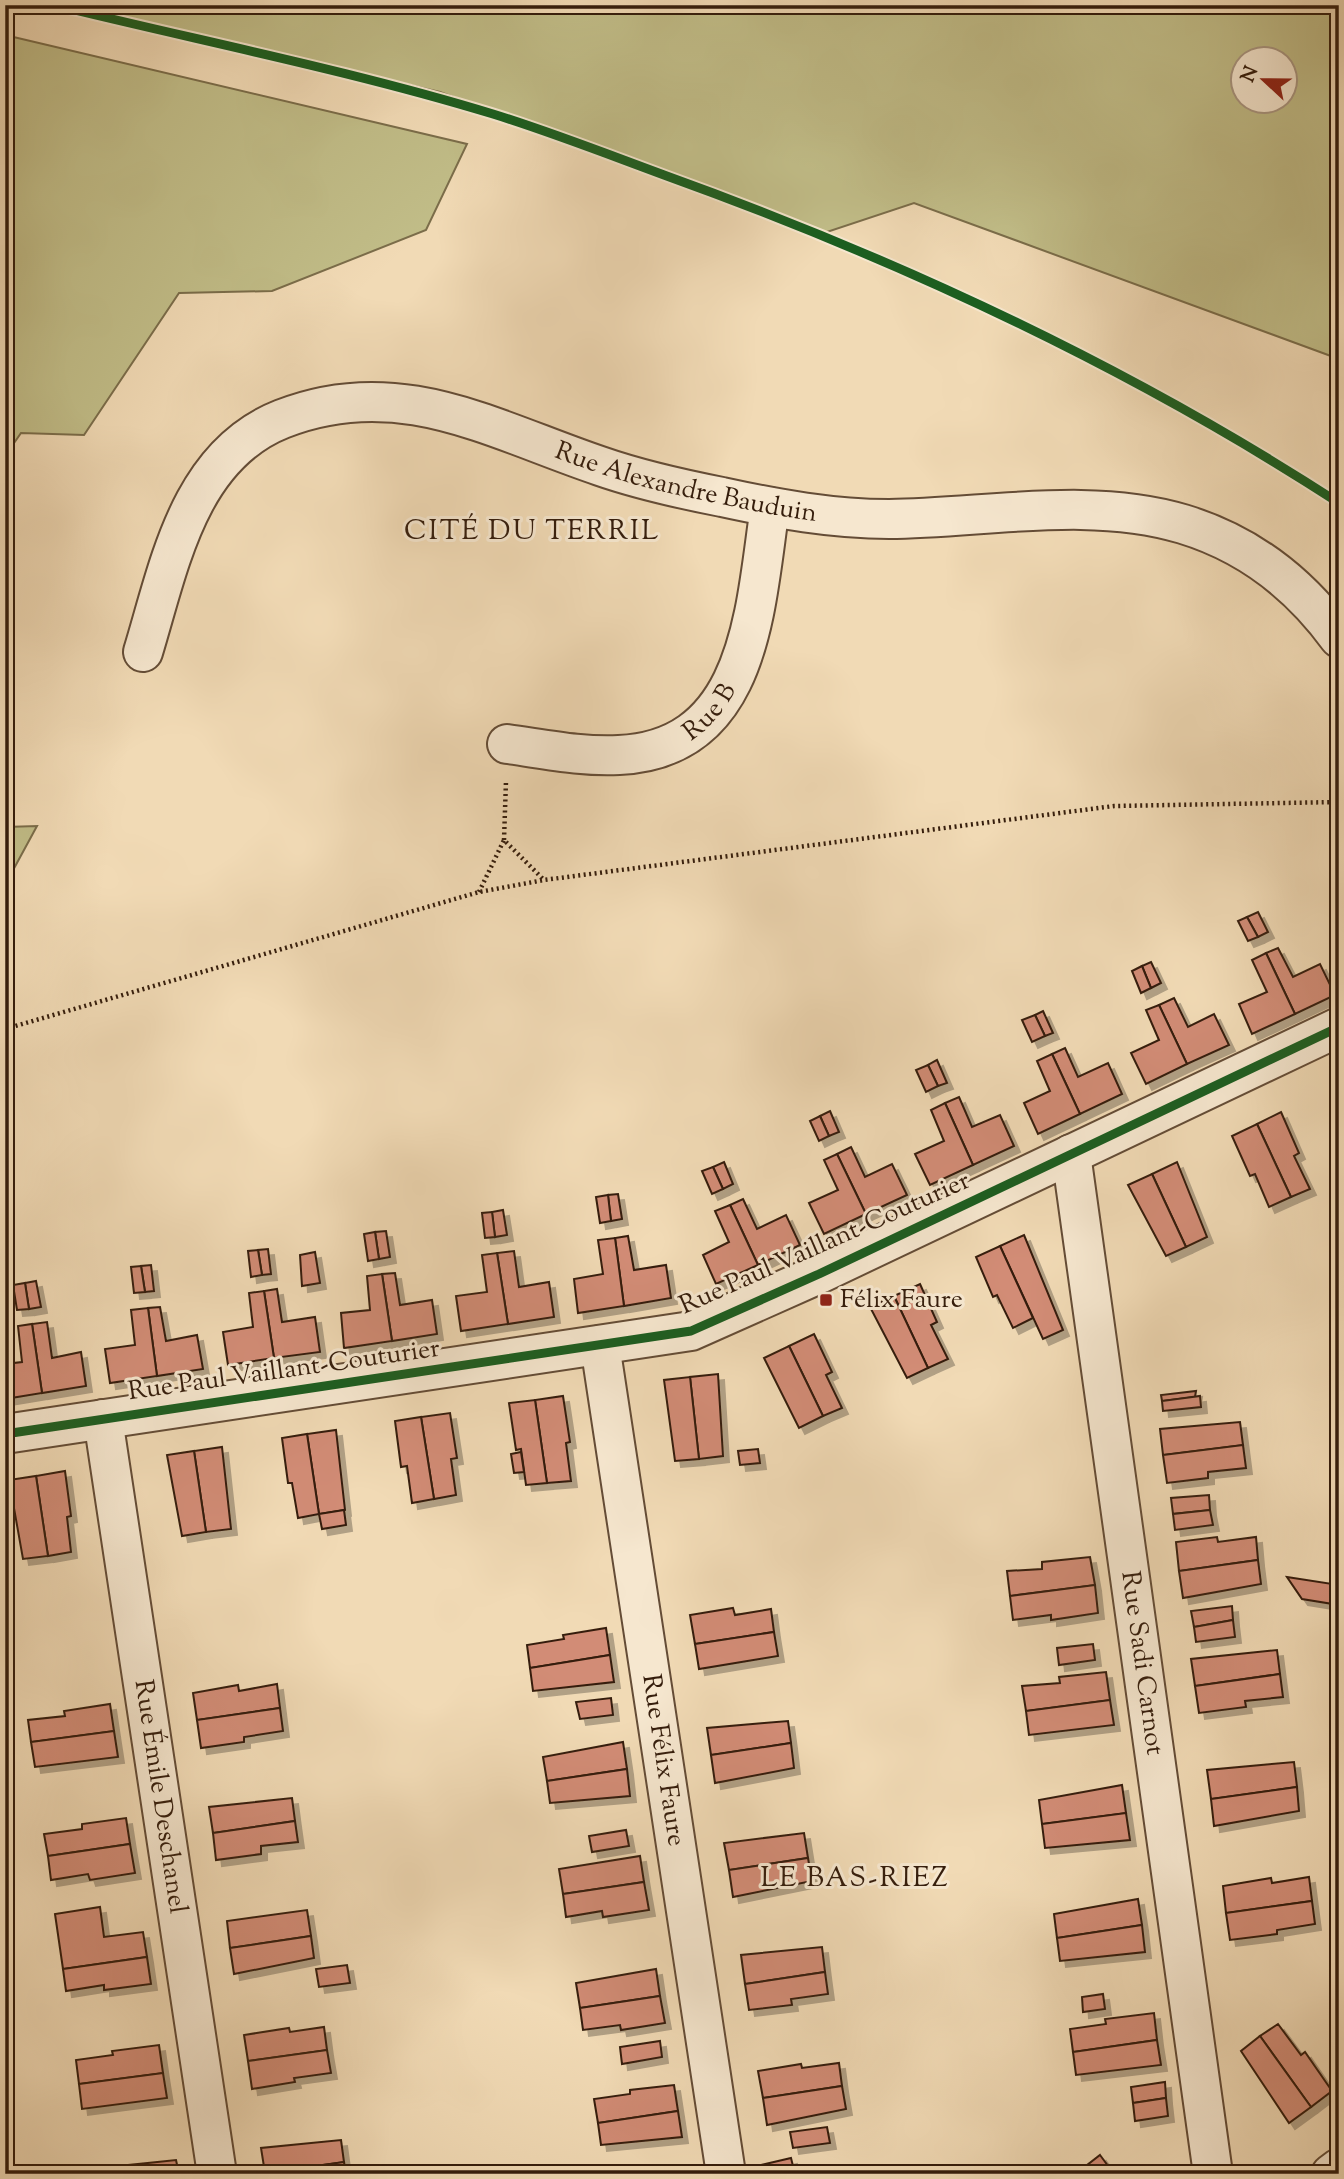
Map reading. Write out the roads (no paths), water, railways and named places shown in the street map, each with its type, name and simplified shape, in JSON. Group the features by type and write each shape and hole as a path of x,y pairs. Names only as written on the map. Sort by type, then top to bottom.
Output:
{"street":[{"name":"Rue Alexandre Bauduin","path":"144,652 181,531 204,485 219,464 255,434 301,412 354,404 409,405 438,409 491,424 635,477 770,507 864,518 1077,512 1130,513 1163,519 1212,535 1262,561 1308,599 1339,638"},
{"name":"Rue B","path":"507,744 596,755 622,755 670,744 692,733 709,717 726,693 747,648 770,507"},
{"name":"Rue Paul Vaillant-Couturier","path":"5,1434 676,1334 712,1324 1339,1027"},
{"name":"Rue Sadi Carnot","path":"1071,1154 1213,2174"},
{"name":"Rue Félix Faure","path":"600,1345 726,2174"},
{"name":"Rue Émile Deschanel","path":"103,1419 217,2174"},
{"path":"1331,2174 1339,2168"}],"place":[{"name":"Félix Faure","path":"826,1300"}],"district":[{"name":"CITÉ DU TERRIL","path":"532,532"},
{"name":"LE BAS-RIEZ","path":"855,1879"}]}
